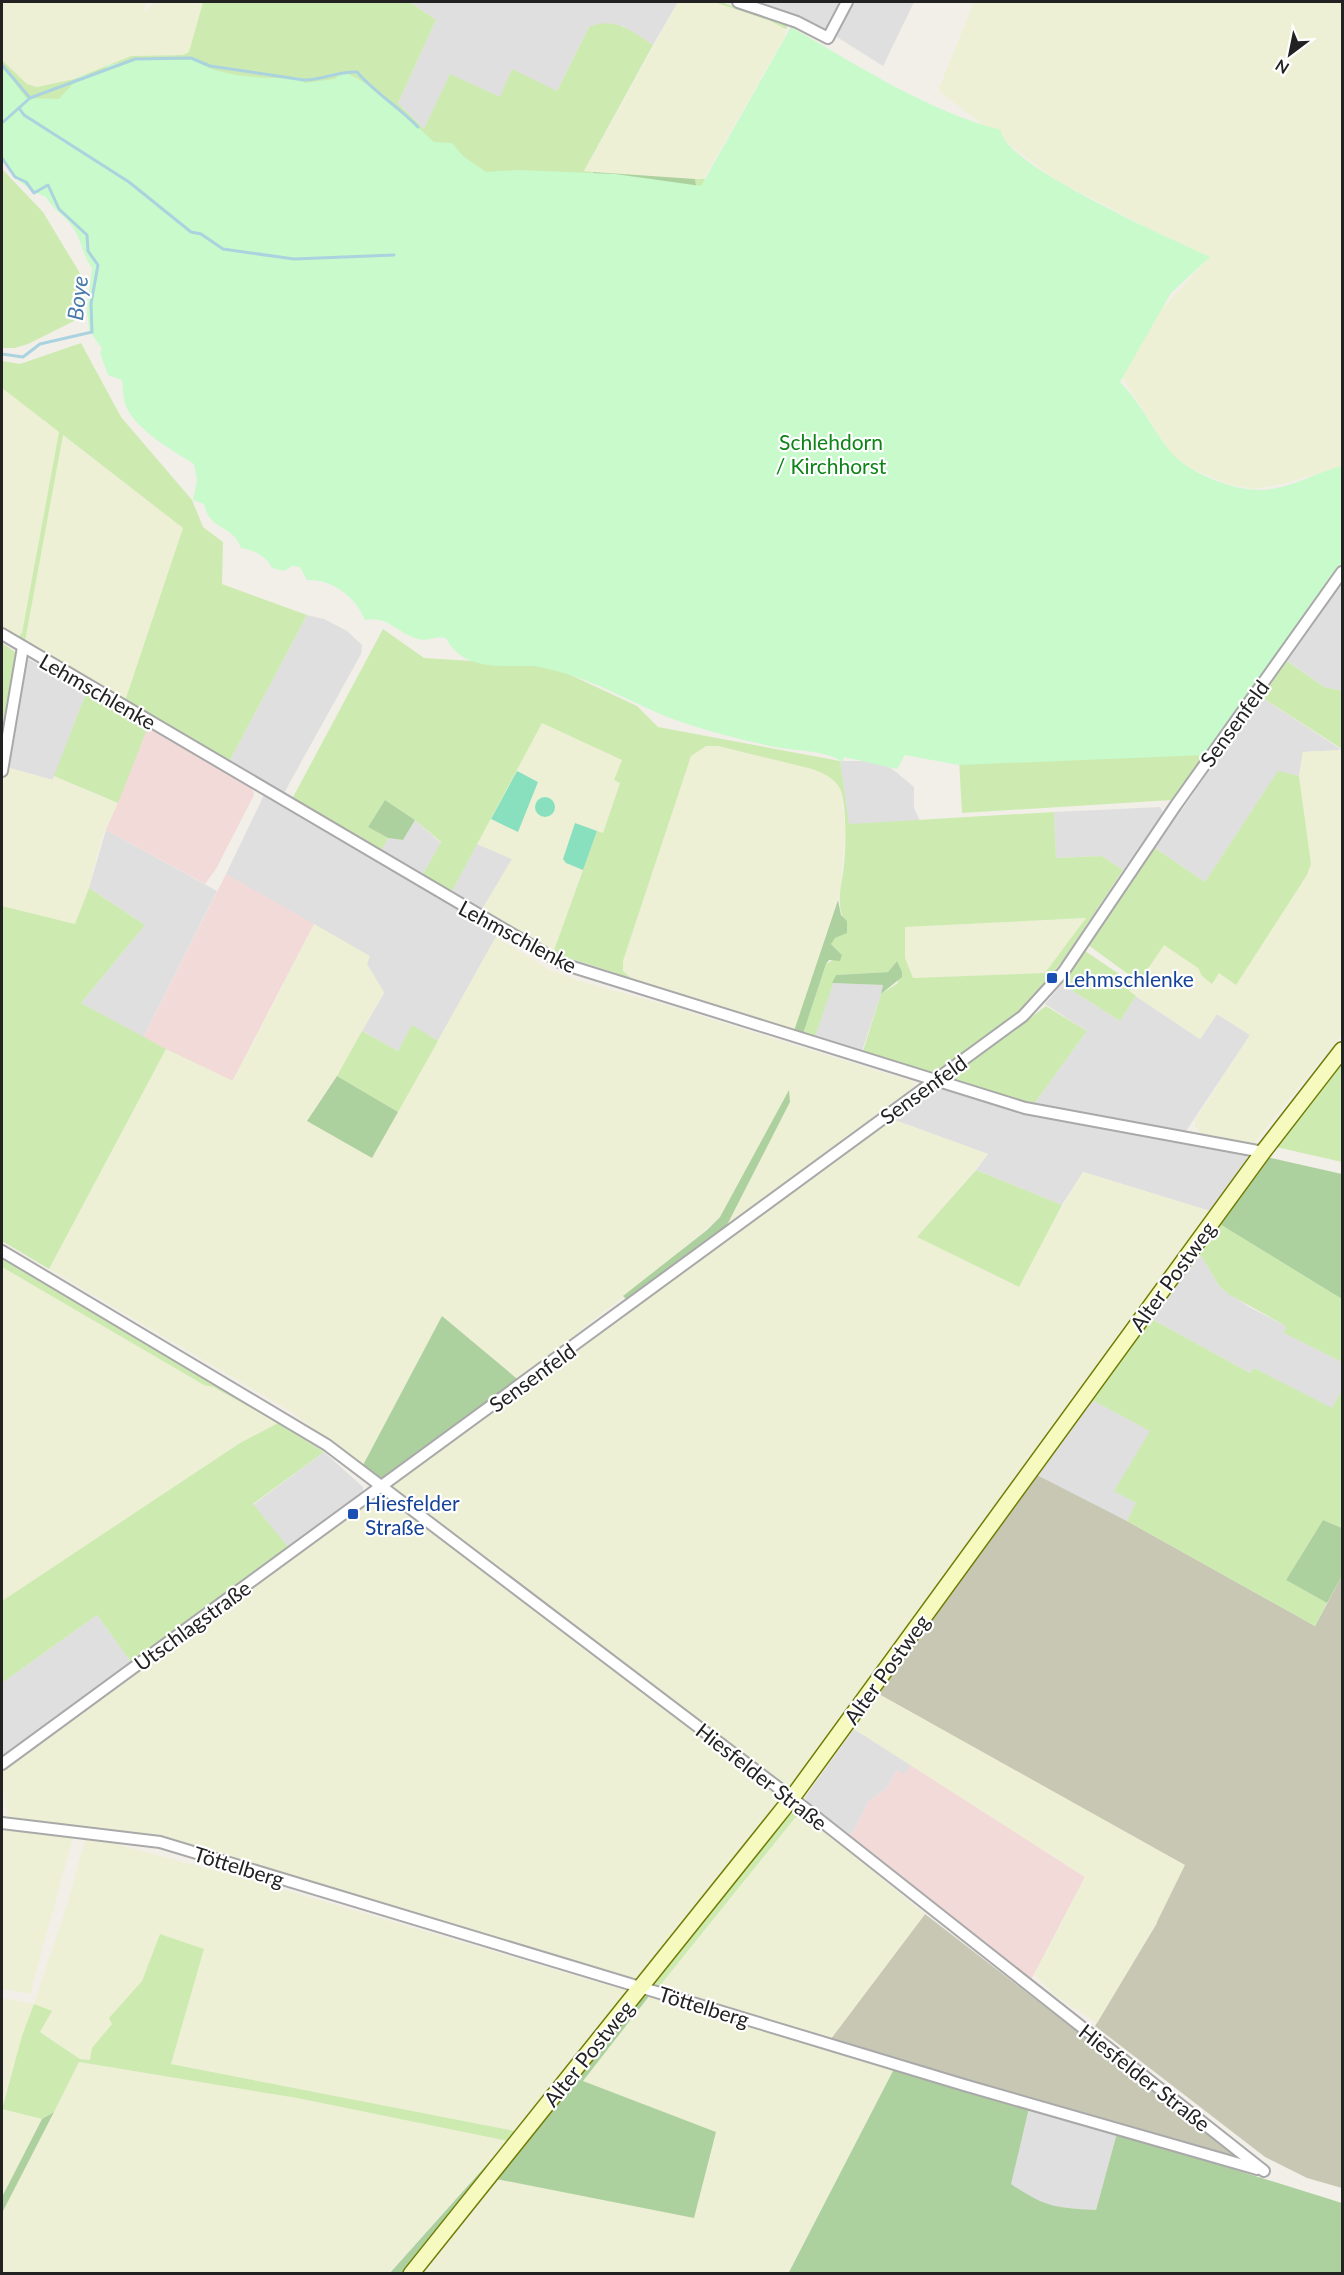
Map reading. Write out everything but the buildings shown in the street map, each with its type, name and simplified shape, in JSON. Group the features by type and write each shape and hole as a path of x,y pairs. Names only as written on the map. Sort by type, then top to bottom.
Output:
{"main road":[{"name":"Alter Postweg","path":"411,2274 792,1798 1263,1152 1342,1050"}],"street":[{"path":"738,2 797,22 828,38 847,2"},
{"name":"Sensenfeld","path":"383,1487 1023,1016 1058,979 1188,788 1342,572"},
{"name":"Lehmschlenke","path":"2,634 563,964 1025,1108 1263,1152"},
{"path":"2,771 23,647"},
{"name":"Hiesfelder Straße","path":"2,1251 327,1444 792,1798 1264,2171"},
{"name":"Utschlagstraße","path":"2,1764 383,1487"},
{"name":"Töttelberg","path":"2,1823 160,1842 964,2085 1264,2171"}],"shaded area":[{"path":"2,2 146,2 144,12 156,2 203,2 189,52 183,55 131,56 74,79 37,87 27,84 2,60"},
{"path":"410,2 678,2 653,45 623,26 589,27 557,91 500,97 424,129 398,103 436,20"},
{"path":"678,2 714,2 783,26 785,36 703,180 584,172"},
{"path":"754,2 844,2 831,28 825,31 806,20"},
{"path":"851,2 914,2 883,66 837,37"},
{"path":"974,2 1342,2 1342,466 1283,484 1252,489 1229,484 1185,466 1172,456 1117,369 1159,312 1208,259 1056,180 941,93 939,88"},
{"path":"2,388 59,432 22,633 18,637 2,629"},
{"path":"62,435 183,528 125,701 25,641"},
{"path":"1342,581 1342,691 1324,687 1286,660"},
{"path":"307,615 324,619 347,631 362,645 361,654 284,793 229,762"},
{"path":"25,657 86,693 53,780 6,767"},
{"path":"1261,697 1342,750 1303,752 1299,776 1278,772 1205,882 1155,848"},
{"path":"542,723 623,760 615,780 620,782 603,834 596,832 553,953 481,911 512,859 477,844"},
{"path":"148,727 252,788 254,795 216,869 205,884 106,830"},
{"path":"706,746 718,746 812,769 826,774 841,789 845,830 841,888 795,1030 632,979 623,971 623,961 691,756"},
{"path":"1342,750 1342,1034 1254,1143 1202,1135 1195,1126 1195,1120 1250,1035 1217,1014 1200,1039 1128,991 1136,980 1139,981 1164,944 1198,968 1212,983 1219,973 1236,985 1307,875 1311,864 1299,776 1303,752"},
{"path":"840,761 880,761 896,772 914,787 914,808 920,821 848,825"},
{"path":"6,767 52,780 54,776 118,803 101,840 89,888 75,924 2,906 2,792"},
{"path":"264,795 498,933 438,1041 412,1026 398,1051 362,1031 384,993 226,874"},
{"path":"1160,807 1163,812 1123,870 1102,856 1056,858 1054,812"},
{"path":"415,820 441,843 422,876 381,851 388,838 403,840"},
{"path":"106,830 217,891 143,1038 81,1003 145,925 89,888"},
{"path":"477,844 513,859 481,911 451,893"},
{"path":"226,874 314,924 232,1082 143,1038"},
{"path":"1087,918 1045,973 912,978 905,958 905,927"},
{"path":"314,924 370,956 367,964 384,992 337,1076 312,1112 372,1158 496,937 548,969 580,981 666,1005 914,1082 915,1086 727,1225 790,1102 788,1092 720,1217 654,1273 518,1379 442,1316 362,1467 293,1413 49,1269 166,1049 233,1081"},
{"path":"832,983 884,985 862,1051 815,1037"},
{"path":"1062,984 1120,1021 1136,996 1200,1039 1217,1014 1250,1035 1186,1131 1034,1104 1087,1031 1045,1004"},
{"path":"936,1083 1243,1153 1247,1156 1246,1163 1210,1211 1083,1172 1062,1205 976,1170 988,1154 889,1118"},
{"path":"889,1118 988,1154 918,1237 1018,1287 1047,1232 1083,1172 1210,1211 796,1784 785,1788 387,1486"},
{"path":"1198,1251 1220,1287 1249,1307 1284,1325 1285,1333 1342,1362 1342,1390 1332,1409 1254,1368 1250,1373 1150,1318"},
{"path":"2,1267 204,1385 213,1387 279,1423 240,1443 2,1601"},
{"path":"1092,1400 1151,1431 1115,1491 1137,1503 1127,1521 1037,1475"},
{"path":"324,1452 363,1487 363,1492 289,1548 253,1505"},
{"path":"1037,1475 1127,1521 1315,1626 1342,1576 1342,2188 1307,2178 1265,2157 1095,2026 1157,1923 879,1694"},
{"path":"382,1490 780,1797 780,1802 639,1978 635,1980 162,1839 81,1826 9,1820 2,1787 2,1771"},
{"path":"97,1615 131,1662 2,1758 2,1683"},
{"path":"879,1694 1185,1865 1157,1922 1097,2023 1057,1997 1034,1975 1085,1877 854,1729"},
{"path":"854,1729 911,1765 904,1775 897,1770 887,1788 869,1801 852,1833 848,1835 808,1804 805,1797"},
{"path":"911,1765 1085,1877 1031,1980 848,1835 852,1833 869,1801 887,1788 897,1770 904,1774"},
{"path":"802,1813 925,1914 830,2040 658,1988 794,1819"},
{"path":"2,1827 74,1834 30,1994 2,1989"},
{"path":"86,1836 254,1881 631,1992 515,2131 171,2064 204,1949 160,1934 142,1981 90,2060 80,2059 40,2031 34,2004 68,1902"},
{"path":"925,1914 1237,2155 1244,2161 830,2040"},
{"path":"650,1995 894,2069 788,2273 420,2274 496,2179 716,2132 583,2081"},
{"path":"2,1998 34,2004 2,2103"},
{"path":"79,2062 297,2098 508,2141 389,2273 2,2273 2,2213"},
{"path":"1029,2108 1117,2133 1096,2210 1064,2208 1039,2203 1010,2184"},
{"path":"2,2109 42,2119 2,2197"}],"green space":[{"path":"203,2 410,2 436,20 398,103 424,129 450,74 500,97 512,69 557,91 589,27 607,23 623,27 653,45 584,171 593,172 594,176 697,191 695,179 709,179 713,207 2,121 2,60 27,84 37,87 74,79 131,56 183,55 189,52"},
{"path":"714,2 721,2 787,25 787,28 786,29 770,21"},
{"name":"Schlehdorn / Kirchhorst","path":"791,27 919,99 973,122 1001,130 1008,145 1028,162 1058,181 1129,219 1210,257 1171,293 1120,382 1168,449 1188,467 1231,486 1260,490 1290,485 1342,466 1342,562 1205,755 959,765 905,755 897,769 844,757 843,762 821,754 757,743 684,723 599,686 556,671 534,666 494,666 471,661 453,648 446,638 418,639 386,622 365,620 356,604 334,586 316,580 307,580 300,567 292,566 284,571 272,568 259,554 241,548 233,535 211,519 204,504 193,500 197,480 194,464 145,431 125,404 122,380 108,375 100,353 102,349 89,330 87,311 92,268 74,229 46,197 25,186 13,174 2,154 2,66 26,98 59,99 80,76 100,73 108,65 139,59 195,60 204,66 230,74 273,78 297,77 305,83 335,79 342,72 353,76 377,92 434,142 452,143 463,156 486,172 518,170 615,174 701,186"},
{"path":"2,169 43,212 84,280 82,317 28,344 15,348 2,348"},
{"path":"593,172 695,179 697,191 594,176"},
{"path":"81,343 121,417 192,500 203,527 223,542 222,584 307,615 229,762 125,701 183,528 63,435 25,641 18,637 22,633 59,432 2,388 2,361 20,364"},
{"path":"383,629 424,658 537,665 562,671 637,706 658,727 840,761 849,824 1054,812 1056,858 1102,856 1123,870 1064,959 1023,1009 944,1070 929,1075 832,1046 830,1041 863,1051 881,994 898,983 896,962 888,972 836,975 815,1037 803,1034 826,964 842,955 831,944 843,918 840,898 845,848 842,793 830,778 820,772 718,746 706,746 691,756 623,961 623,971 632,979 794,1031 615,978 616,973 553,953 597,831 603,833 620,783 614,780 622,760 542,723 451,893 422,876 441,842 415,820 385,800 368,827 388,838 381,851 292,799","holes":["1086,918 1045,973 913,978 905,958 905,927"]},
{"path":"2,643 15,652 16,656 2,737"},
{"path":"1287,661 1324,687 1342,691 1342,749 1261,697"},
{"path":"86,693 148,727 118,803 54,776"},
{"path":"1205,753 1172,800 962,813 959,759"},
{"path":"517,771 538,782 518,832 491,819"},
{"path":"1278,771 1299,776 1311,864 1307,875 1236,985 1219,973 1212,984 1202,976 1198,968 1164,945 1139,982 1088,945 1155,848 1205,882"},
{"path":"545,797 552,800 555,807 552,814 545,817 538,814 535,807 538,800"},
{"path":"385,800 415,820 403,840 388,838 368,827"},
{"path":"575,823 597,831 583,870 566,863 563,859"},
{"path":"89,888 145,925 81,1003 166,1049 49,1269 2,1241 2,906 75,924"},
{"path":"838,900 841,915 847,921 847,933 835,938 831,944 842,955 840,961 829,960 826,964 803,1034 794,1031"},
{"path":"1085,951 1134,984 1129,991 1136,996 1120,1021 1062,984"},
{"path":"897,961 902,977 881,994 883,985 832,983 836,975 888,972"},
{"path":"1046,1006 1087,1031 1034,1104 954,1080 955,1074"},
{"path":"412,1025 438,1041 398,1112 337,1076 362,1031 398,1051"},
{"path":"1342,1063 1342,1162 1276,1147 1320,1089"},
{"path":"337,1076 398,1112 372,1158 307,1121"},
{"path":"789,1090 790,1102 727,1225 627,1300 623,1296 707,1230 720,1217"},
{"path":"1267,1157 1342,1174 1342,1299 1218,1223"},
{"path":"976,1170 1062,1205 1019,1287 917,1237"},
{"path":"1218,1223 1342,1299 1342,1362 1284,1333 1286,1328 1284,1325 1220,1287 1198,1251"},
{"path":"2,1255 281,1419 279,1424 324,1452 253,1504 289,1548 131,1662 97,1615 2,1683 2,1601 240,1443 278,1423 213,1387 204,1385 2,1267"},
{"path":"442,1316 521,1382 385,1484 362,1467"},
{"path":"1150,1318 1250,1373 1254,1368 1332,1408 1342,1390 1342,1528 1323,1520 1286,1580 1327,1603 1315,1626 1127,1521 1136,1503 1114,1491 1150,1431 1092,1400"},
{"path":"1323,1520 1342,1528 1342,1576 1327,1603 1286,1580"},
{"path":"802,1813 794,1819 658,1988 654,1986 653,1981 788,1814"},
{"path":"160,1934 204,1949 171,2064 515,2131 508,2141 297,2098 79,2062 54,2112 42,2119 2,2109 22,2036 34,2004 52,2011 40,2032 80,2059 90,2060 92,2048 112,2024 109,2018 142,1981"},
{"path":"644,1994 650,1995 583,2081 716,2132 694,2218 496,2179"},
{"path":"894,2069 1029,2108 1011,2184 1050,2205 1096,2210 1117,2133 1342,2203 1342,2273 788,2274"},
{"path":"54,2112 2,2213 2,2197 42,2119"},
{"path":"508,2141 404,2273 389,2274"}],"waterway":[{"path":"30,98 135,59 191,58 210,66 304,80 357,72 418,127"},
{"name":"Boye","path":"2,65 30,98 2,123"},
{"path":"19,108 24,115 129,182 191,232 201,234 223,249 294,259 394,255"},
{"name":"Boye","path":"2,158 15,177 26,182 34,193 48,185 59,209 87,235 88,251 98,265 91,304 92,332 40,344 23,357 2,354"}],"place":[{"name":"Lehmschlenke","path":"1052,978"},
{"name":"Hiesfelder Straße","path":"353,1514"}]}
